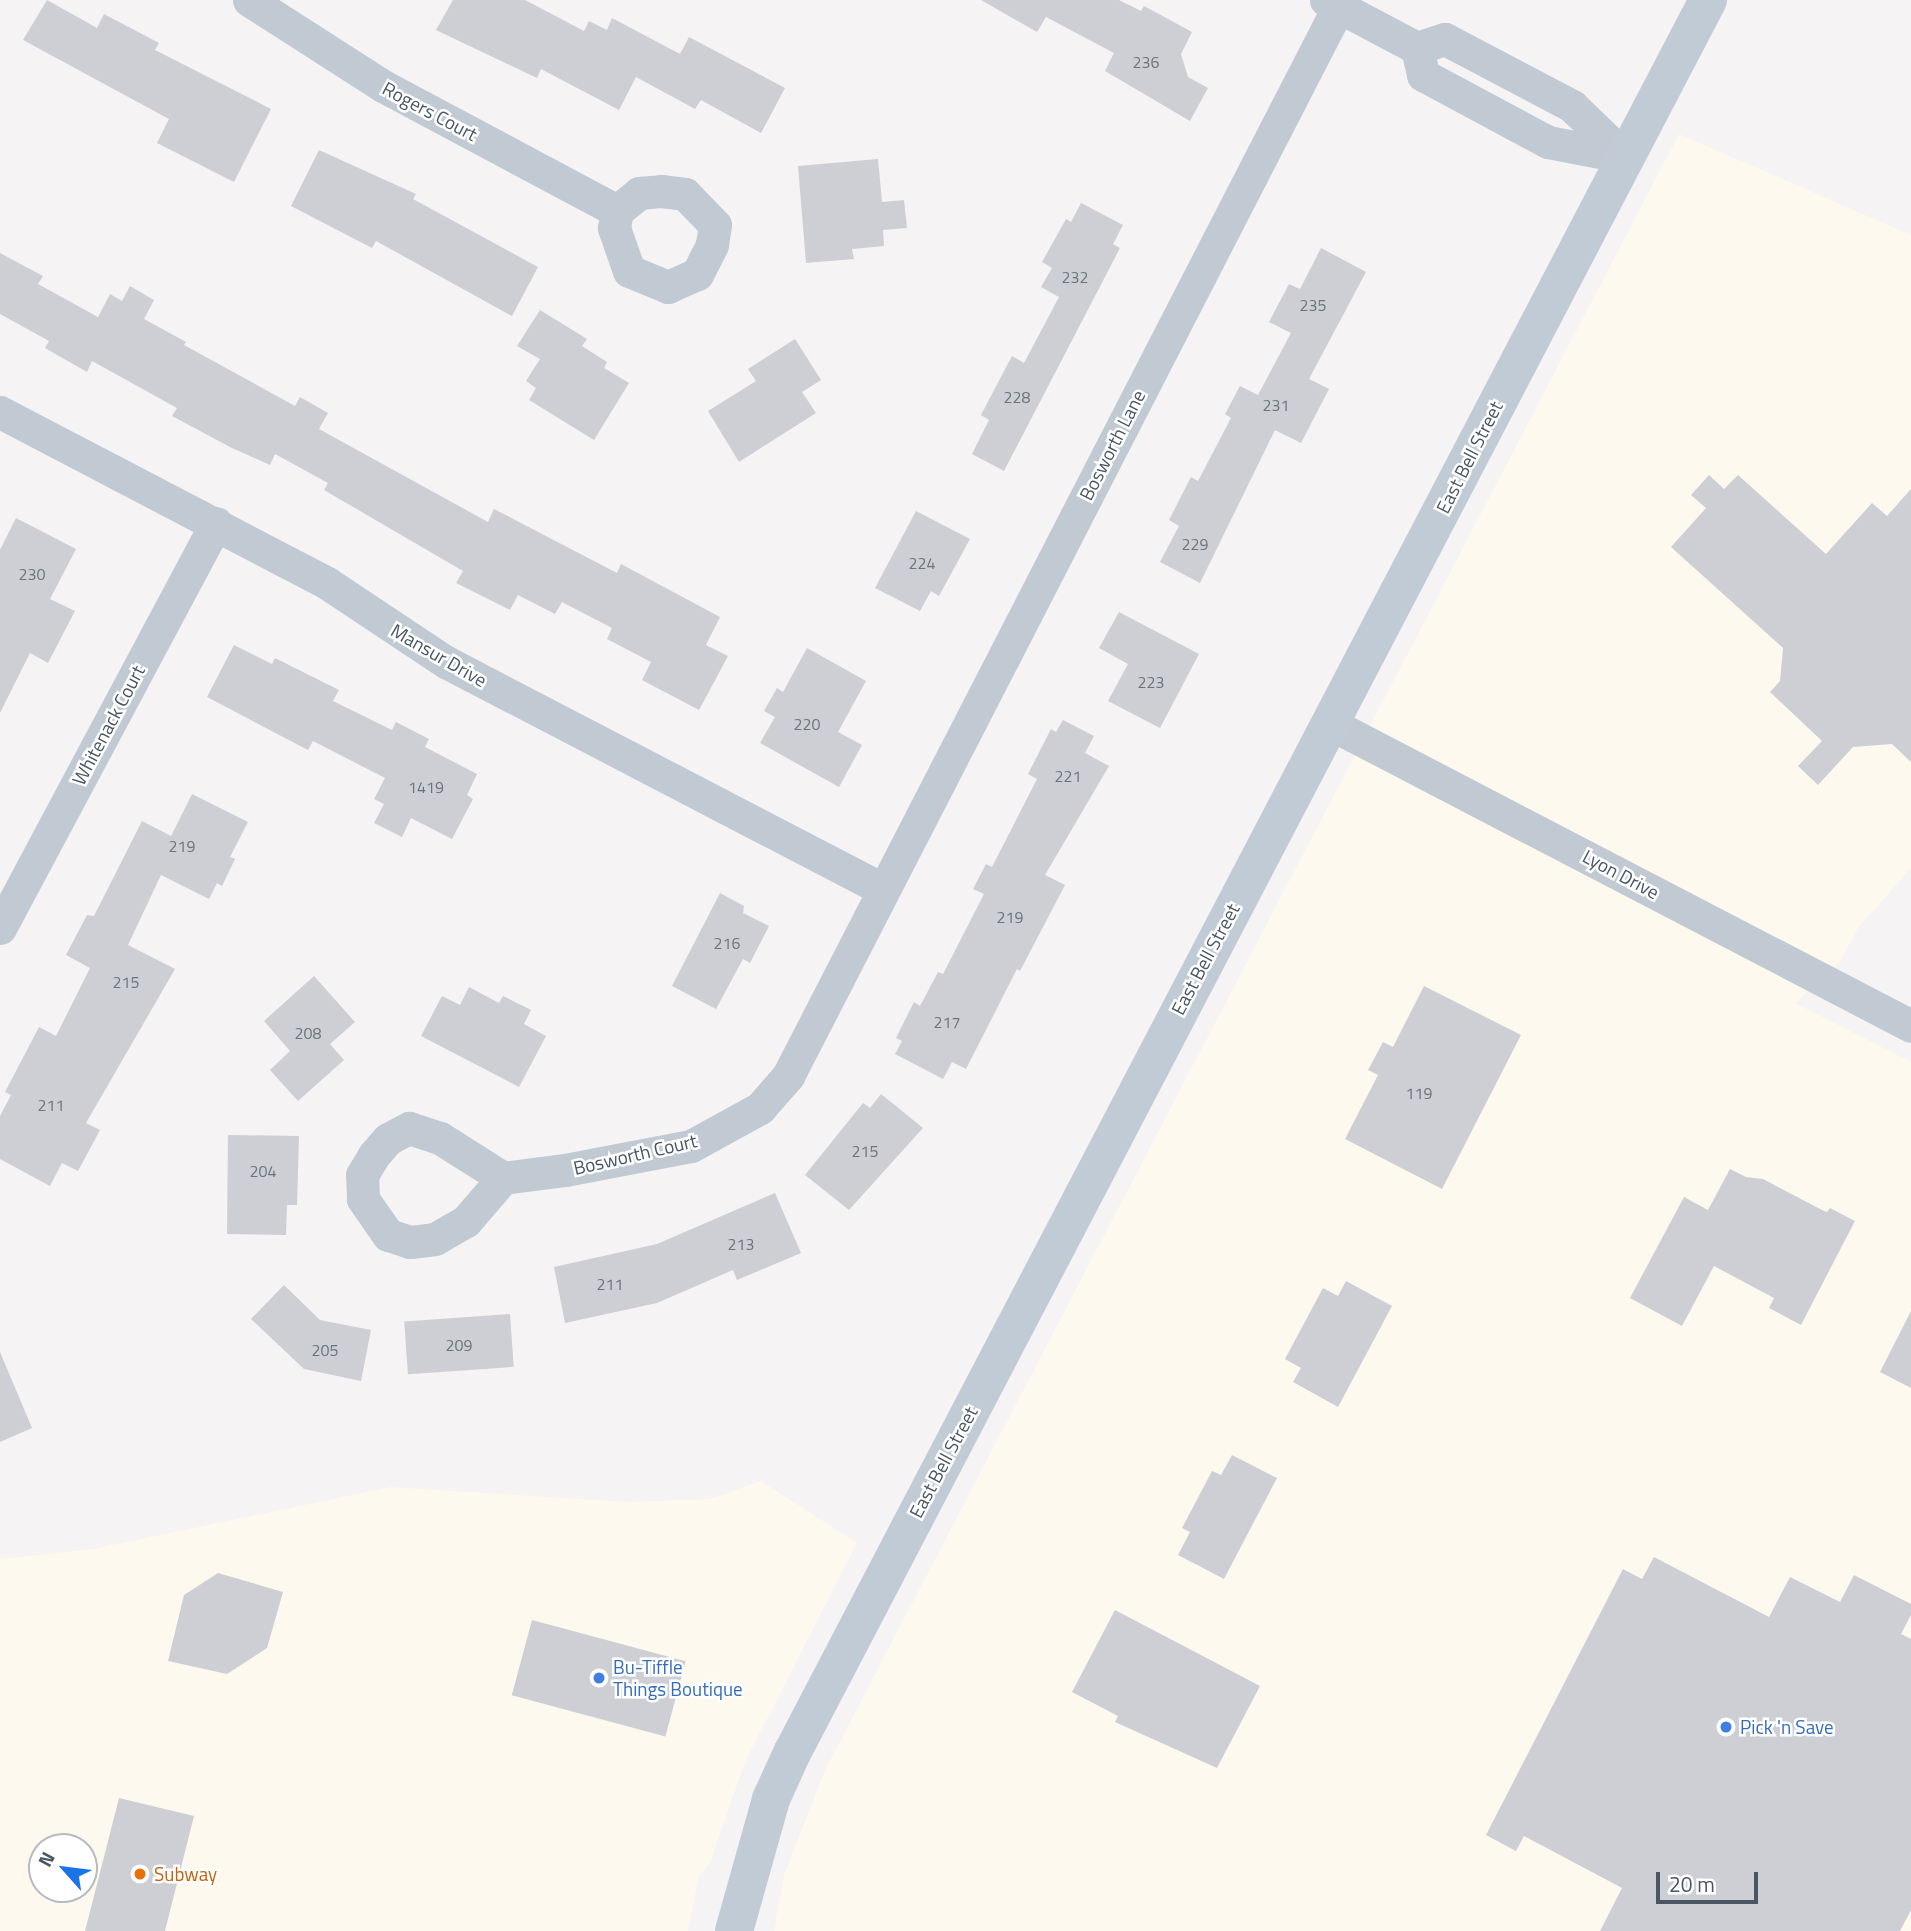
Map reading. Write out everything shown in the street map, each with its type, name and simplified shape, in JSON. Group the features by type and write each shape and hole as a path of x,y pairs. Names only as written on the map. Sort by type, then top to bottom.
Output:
{"main road":[{"name":"East Bell Street","path":"734,1931 767,1810 792,1753 1708,0"}],"street":[{"name":"Rogers Court","path":"248,0 383,86 617,211"},
{"path":"1336,2 1417,48 1423,75 1548,142 1625,157"},
{"name":"Bosworth Lane","path":"882,890 1336,2"},
{"name":"Mansur Drive","path":"0,412 327,583 446,662 882,890"},
{"name":"Whitenack Court","path":"0,928 216,523"},
{"name":"Lyon Drive","path":"1329,723 1911,1026"},
{"name":"Bosworth Court","path":"503,1178 691,1146 760,1108 804,1050 882,890"}],"shaded area":[{"path":"1679,134 1911,235 1911,868 1858,928 1841,960 1795,1003 1911,1062 1911,1931 774,1931 784,1875 825,1770"},
{"path":"761,1481 857,1543 745,1762 710,1863 699,1876 688,1931 0,1931 0,1559 93,1549 391,1487 627,1502 710,1499"}],"building":[{"path":"47,0 97,28 104,14 159,43 155,50 271,109 234,182 157,143 169,119 23,40"},
{"path":"453,0 525,0 584,31 589,21 607,30 612,18 680,54 689,37 785,88 761,133 701,100 695,109 636,77 619,110 541,69 537,78 436,30"},
{"path":"981,0 1119,0 1141,11 1144,6 1192,32 1181,54 1188,77 1208,88 1190,121 1105,71 1114,53 1046,17 1037,32"},
{"path":"319,150 416,194 413,199 538,267 512,316 376,241 372,248 291,206"},
{"path":"878,159 882,202 904,200 907,228 883,230 884,246 852,249 854,259 806,263 798,166"},
{"path":"1081,203 1123,225 1113,244 1120,248 1004,471 972,454 989,420 981,415 1012,356 1024,363 1059,297 1041,287 1052,268 1042,262 1066,219 1071,222"},
{"path":"1321,248 1366,272 1309,379 1329,389 1301,443 1275,430 1200,583 1160,562 1179,526 1169,520 1191,477 1198,481 1231,418 1225,414 1240,386 1258,395 1291,333 1269,322 1289,284 1300,289"},
{"path":"0,253 43,276 38,284 98,317 110,294 122,301 130,286 154,300 144,319 186,342 184,345 295,406 300,397 328,413 319,429 488,522 494,509 617,573 621,564 720,617 706,645 728,656 699,710 642,680 651,662 607,639 612,628 562,602 555,614 518,595 510,610 456,583 463,571 324,490 328,483 275,454 270,465 232,448 172,416 177,408 92,361 87,372 45,348 49,341 0,314"},
{"path":"540,310 587,339 582,346 607,362 604,368 629,383 594,440 529,400 536,388 526,381 540,359 517,346"},
{"path":"795,339 821,380 802,392 816,413 739,462 708,411 756,381 748,369"},
{"path":"1709,475 1724,489 1738,475 1826,554 1872,503 1887,516 1911,489 1911,762 1892,744 1853,747 1818,785 1798,766 1822,741 1770,692 1780,681 1783,648 1671,547 1706,508 1691,495"},
{"path":"916,511 970,539 939,596 931,591 920,611 875,588"},
{"path":"16,518 76,549 50,599 75,611 48,663 30,653 0,713 0,550"},
{"path":"1119,612 1199,654 1160,728 1108,701 1128,664 1099,648"},
{"path":"234,645 272,664 275,658 339,690 333,701 392,730 396,722 429,739 425,747 477,774 467,795 473,799 452,839 411,818 402,837 374,823 384,804 374,799 385,778 313,741 308,750 207,697"},
{"path":"807,648 866,681 838,732 862,745 839,787 760,743 775,717 764,711 777,688 783,692"},
{"path":"1063,720 1094,736 1085,753 1109,766 1045,875 1065,885 1020,971 1017,969 966,1069 952,1062 943,1079 895,1054 902,1041 896,1038 914,1002 920,1006 938,972 943,974 984,894 973,889 986,864 992,867 1037,779 1028,774 1051,729 1056,732"},
{"path":"192,794 248,822 230,857 235,859 222,886 217,883 209,899 161,875 128,945 175,969 86,1123 100,1130 78,1171 62,1163 50,1186 0,1159 0,1116 11,1095 5,1092 39,1027 56,1036 90,968 66,955 87,915 94,916 142,821 171,836"},
{"path":"720,893 744,906 743,913 769,926 750,963 743,959 716,1009 672,986"},
{"path":"314,976 355,1022 330,1044 344,1060 298,1101 270,1070 290,1051 264,1021"},
{"path":"1424,986 1521,1035 1442,1189 1345,1139 1378,1075 1368,1070 1383,1042 1393,1047"},
{"path":"469,987 499,1003 503,996 531,1010 524,1024 546,1036 519,1087 421,1036 442,996 460,1005"},
{"path":"881,1094 923,1128 849,1210 805,1175 863,1103 870,1108"},
{"path":"228,1135 299,1136 297,1205 287,1205 286,1235 227,1234"},
{"path":"1730,1169 1746,1177 1763,1179 1822,1210 1827,1212 1830,1208 1855,1221 1801,1325 1769,1308 1774,1298 1714,1266 1682,1326 1630,1298 1684,1197 1708,1210"},
{"path":"775,1193 801,1253 737,1280 733,1270 657,1303 565,1323 554,1267 657,1244"},
{"path":"1346,1281 1392,1306 1338,1407 1293,1382 1301,1368 1285,1359 1323,1288 1338,1296"},
{"path":"284,1285 320,1320 371,1330 361,1381 304,1369 251,1319"},
{"path":"1911,1311 1911,1388 1880,1372"},
{"path":"510,1314 514,1367 408,1374 404,1321"},
{"path":"0,1352 32,1428 0,1442"},
{"path":"1232,1455 1277,1478 1224,1579 1178,1555 1190,1532 1182,1528 1212,1471 1221,1475"},
{"name":"Pick 'n Save","path":"1654,1557 1769,1617 1790,1577 1840,1602 1854,1575 1911,1604 1911,1615 1901,1634 1911,1639 1911,1910 1900,1931 1600,1931 1622,1888 1524,1836 1516,1851 1486,1835 1623,1569 1642,1579"},
{"path":"218,1573 283,1592 267,1648 227,1674 168,1661 184,1595"},
{"path":"1115,1610 1260,1686 1217,1768 1115,1722 1118,1716 1072,1692"},
{"name":"Bu-Tiffle Things Boutique","path":"532,1620 686,1661 665,1736 512,1695"},
{"name":"Subway","path":"119,1798 194,1816 165,1931 85,1931 92,1903 98,1903 98,1880"}],"place":[{"name":"Bu-Tiffle Things Boutique","path":"599,1678"},
{"name":"Pick 'n Save","path":"1726,1727"},
{"name":"Subway","path":"140,1874"}]}
